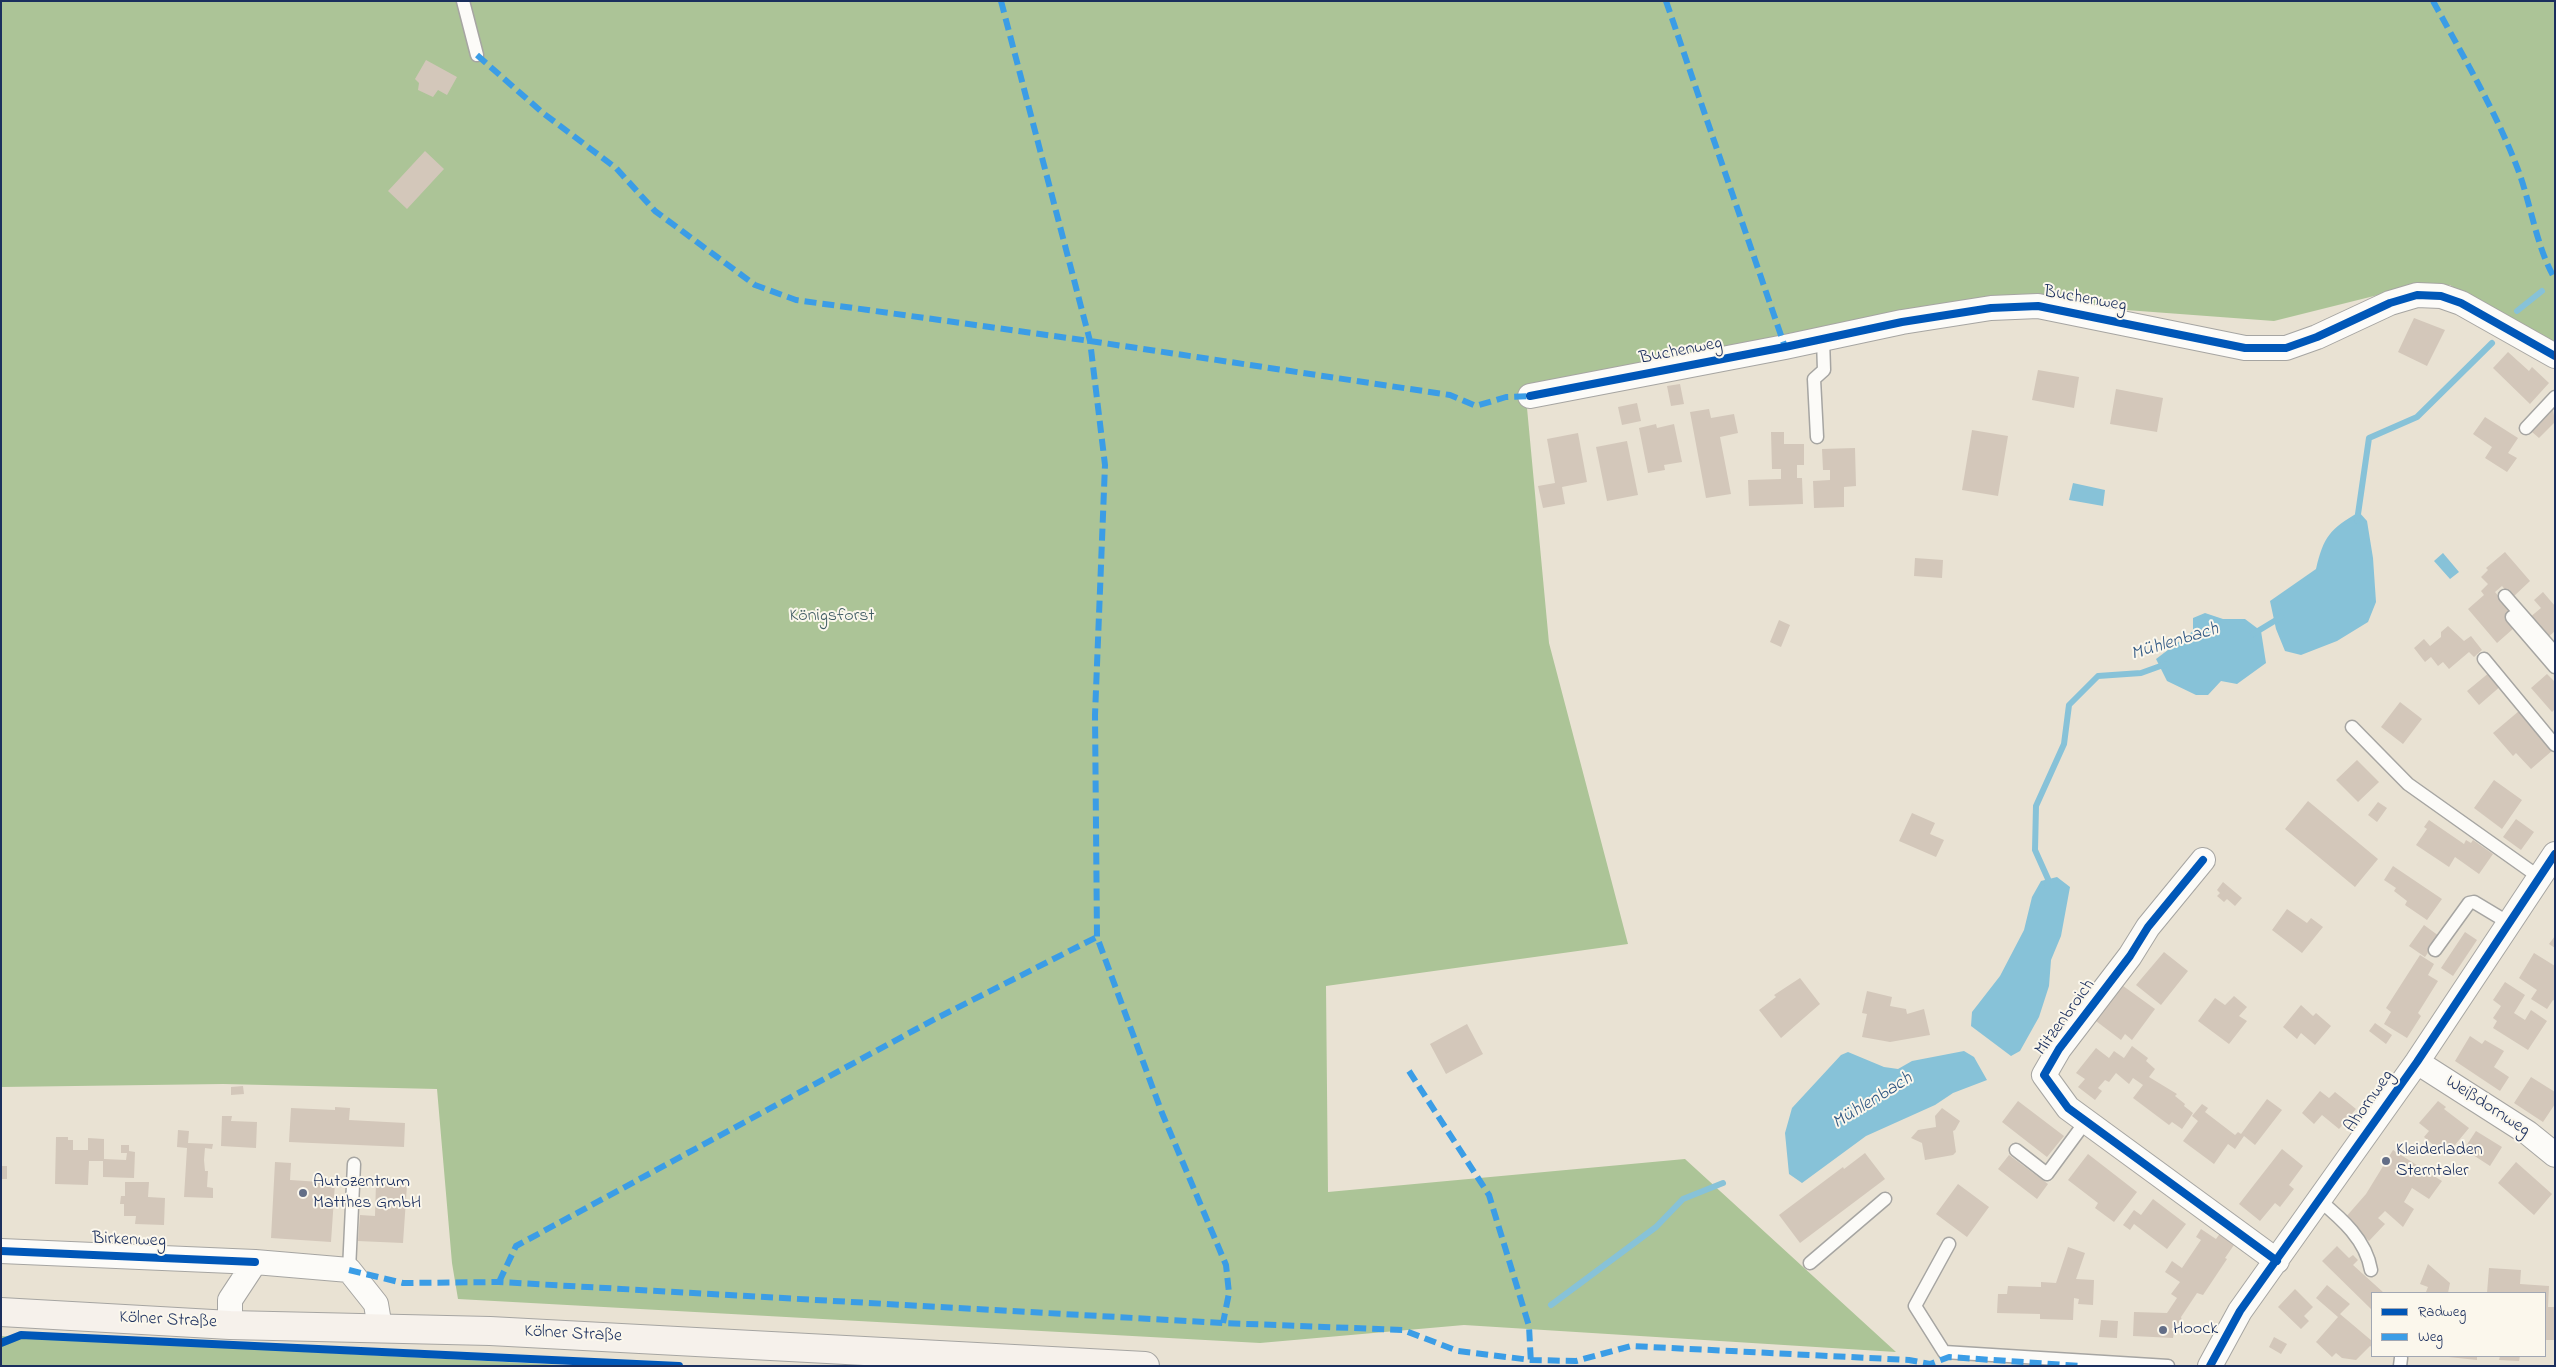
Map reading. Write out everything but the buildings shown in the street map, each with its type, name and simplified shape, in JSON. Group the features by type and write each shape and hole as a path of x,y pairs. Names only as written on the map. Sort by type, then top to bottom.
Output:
{"main road":[{"name":"Kölner Straße","path":"1,1312 230,1325 500,1332 1145,1366"}],"street":[{"name":"Buchenweg","path":"1530,396 1902,322 1981,310 2038,306 2245,348 2286,348 2317,337 2390,303 2417,295 2441,296 2461,303 2555,356"},
{"name":"Ahornweg","path":"2210,1366 2240,1310 2277,1261 2417,1062 2555,854"},
{"name":"Mitzenbroich","path":"2203,860 2148,927 2130,956 2059,1049 2044,1075 2068,1108 2277,1261"},
{"name":"Weißdornweg","path":"2417,1062 2528,1133 2555,1155"},
{"name":"Birkenweg","path":"1,1251 255,1262 349,1270"},
{"path":"230,1325 230,1300 255,1262"},
{"path":"349,1270 376,1304 380,1328"}],"lane":[{"path":"463,1 477,55"},
{"path":"1817,437 1814,379 1824,370 1824,339"},
{"path":"2526,428 2555,397"},
{"path":"2504,596 2555,653"},
{"path":"2512,618 2555,667"},
{"path":"2484,660 2555,745"},
{"path":"2352,727 2408,784 2539,877"},
{"path":"2435,950 2468,903 2474,902 2509,923"},
{"path":"2016,1150 2048,1174 2086,1121"},
{"path":"349,1270 354,1164"},
{"path":"1810,1263 1885,1199"},
{"path":"2319,1200 2346,1223 2368,1256 2371,1270"},
{"path":"1949,1244 1915,1306 1944,1352 2168,1366"}],"green space":[{"name":"Königsforst","path":"1,1 2555,1 2555,346 2522,333 2450,285 2418,285 2274,321 2032,303 1527,408 1549,643 1628,944 1326,986 1328,1192 1685,1159 1896,1352 1464,1325 1260,1343 458,1299 452,1263 437,1089 223,1084 1,1087"},
{"path":"1,1336 583,1366 1,1366"}],"water":[{"path":"2073,483 2105,490 2103,506 2069,500"},
{"path":"2359,512 2367,521 2373,558 2376,602 2368,622 2337,641 2301,655 2285,651 2276,629 2270,601 2316,569 2325,541 2329,535 2334,529"},
{"path":"2443,553 2459,572 2450,579 2434,561"},
{"path":"2205,613 2223,619 2245,619 2261,631 2266,663 2237,684 2221,681 2208,695 2196,695 2167,681 2156,659 2193,631 2193,618"},
{"path":"2057,877 2070,887 2061,936 2051,960 2049,986 2039,1017 2020,1051 2011,1056 1971,1026 1972,1012 2000,976 2024,930 2032,897 2041,881"},
{"path":"1964,1051 1974,1057 1987,1080 1953,1093 1935,1105 1866,1136 1802,1183 1789,1174 1785,1133 1792,1108 1841,1055 1848,1052 1884,1067 1898,1069 1912,1061"}],"waterway":[{"name":"Mühlenbach","path":"2517,311 2542,291"},
{"name":"Mühlenbach","path":"2357,521 2369,438 2417,417 2492,343"},
{"name":"Mühlenbach","path":"2253,634 2281,617"},
{"name":"Mühlenbach","path":"2047,886 2048,879 2035,850 2036,806 2064,744 2069,705 2098,676 2141,673 2166,664"},
{"name":"Mühlenbach","path":"1551,1305 1656,1227 1683,1199 1723,1183"}],"marked path":[{"path":"1001,1 1090,341 1105,465 1095,715 1097,937 1162,1113 1226,1265 1229,1293 1223,1323"},
{"path":"1666,1 1785,347"},
{"path":"2433,1 2499,125 2517,167 2538,239 2555,279"},
{"path":"477,55 543,113 616,168 655,211 755,285 796,300 1090,341 1450,395 1476,406 1506,397 1530,396"},
{"path":"499,1282 516,1246 935,1019 1097,937"},
{"path":"1409,1071 1489,1195 1529,1326 1531,1364"},
{"path":"349,1270 403,1283 499,1282 1223,1323 1403,1330 1458,1351 1531,1360 1576,1361 1631,1346 1909,1360 1930,1364 1949,1357 2081,1366"}],"cycle path":[{"path":"1530,396 1785,347 1902,322 1991,308 2038,306 2245,348 2286,348 2317,337 2390,303 2417,295 2441,296 2461,303 2555,356"},
{"path":"2210,1366 2240,1311 2417,1062 2555,854"},
{"path":"2203,860 2148,927 2130,956 2059,1049 2044,1075 2068,1108 2277,1261"},
{"path":"1,1251 255,1262"},
{"path":"1,1343 21,1335 679,1366"}],"place":[{"name":"Kleiderladen Sterntaler","path":"2386,1161"},
{"name":"Autozentrum Matthes GmbH","path":"303,1193"},
{"name":"Hoock","path":"2163,1330"}]}
